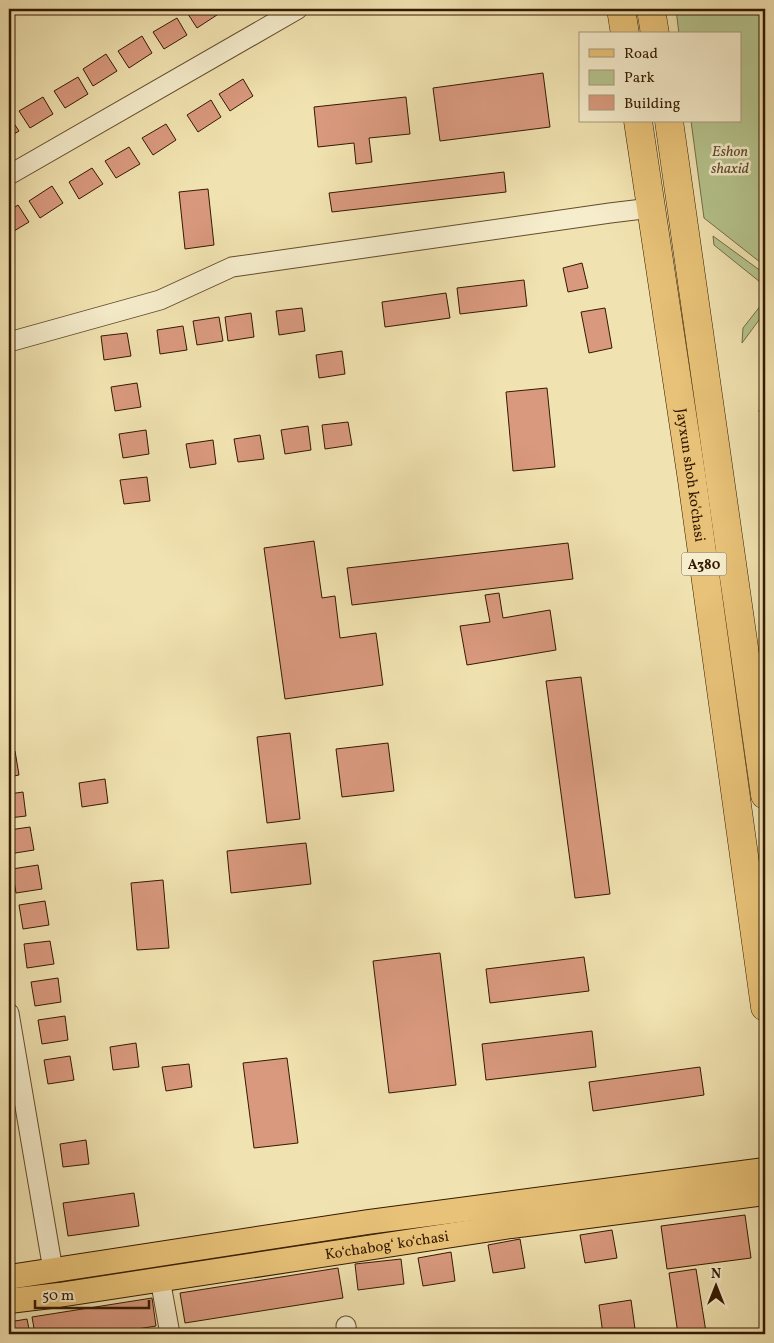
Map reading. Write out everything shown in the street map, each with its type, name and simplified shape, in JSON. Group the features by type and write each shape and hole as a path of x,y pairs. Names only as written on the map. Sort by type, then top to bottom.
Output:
{"highway":[{"path":"622,9 625,32"},
{"path":"651,9 655,32"},
{"name":"Jayxun shoh ko'chasi","path":"638,122 757,892 765,1007"},
{"name":"Jayxun shoh ko'chasi","path":"669,122 765,795"},
{"path":"652,221 685,228"},
{"path":"687,448 715,446"}],"main road":[{"name":"Ko‘chabog‘ ko‘chasi","path":"9,1277 368,1222 765,1170"},
{"name":"Ko‘chabog‘ ko‘chasi","path":"9,1301 511,1226 765,1193"}],"street":[{"path":"9,175 298,9"},
{"path":"9,342 160,300 232,267 610,213 652,221"},
{"path":"9,1013 49,1271 49,1296"},
{"path":"368,1222 370,1247"},
{"path":"160,1279 170,1334"}],"green space":[{"name":"Eshon shaxid","path":"676,9 765,9 765,266 704,218 691,122 742,122 742,32 679,32"},
{"path":"713,236 765,274 765,286 714,245"},
{"path":"765,300 765,312 742,343 743,328"}],"building":[{"path":"190,9 217,9 220,13 197,28 186,11"},
{"path":"177,18 187,35 164,49 153,32"},
{"path":"142,36 152,53 129,68 118,51"},
{"path":"106,54 117,71 93,86 83,69"},
{"path":"543,73 550,127 440,141 433,88"},
{"path":"78,77 88,94 65,108 54,91"},
{"path":"243,79 253,96 230,111 219,94"},
{"path":"43,97 53,114 30,128 19,111"},
{"path":"406,97 410,134 369,138 372,162 356,164 354,143 318,147 314,107"},
{"path":"211,100 221,117 198,132 187,115"},
{"path":"9,116 19,131 9,137"},
{"path":"166,124 176,140 153,155 142,138"},
{"path":"129,147 140,164 116,178 105,161"},
{"path":"92,168 103,184 79,199 69,182"},
{"path":"504,172 506,192 332,212 329,193"},
{"path":"52,186 63,203 40,218 29,201"},
{"path":"208,189 214,245 185,249 179,192"},
{"path":"18,205 29,222 9,234 9,211"},
{"path":"582,263 588,288 568,292 563,268"},
{"path":"524,280 527,306 460,314 457,288"},
{"path":"446,293 450,318 385,327 382,302"},
{"path":"302,308 305,331 279,335 276,311"},
{"path":"605,308 612,348 589,353 581,312"},
{"path":"251,313 254,337 228,341 225,317"},
{"path":"219,317 223,341 197,345 193,321"},
{"path":"183,326 187,350 160,354 157,330"},
{"path":"127,333 131,356 104,360 101,336"},
{"path":"342,351 345,374 319,378 316,355"},
{"path":"137,383 141,407 115,411 111,387"},
{"path":"547,388 555,467 513,471 506,392"},
{"path":"765,409 765,442 759,410"},
{"path":"348,422 352,445 325,449 322,425"},
{"path":"308,426 311,450 285,454 281,430"},
{"path":"146,430 149,454 123,458 119,434"},
{"path":"260,435 264,459 238,462 234,439"},
{"path":"213,440 216,464 190,468 186,444"},
{"path":"147,477 150,501 124,504 120,480"},
{"path":"314,541 322,598 335,596 340,638 376,633 383,685 285,699 264,548"},
{"path":"568,543 573,579 352,605 347,568"},
{"path":"499,593 503,618 550,610 556,650 467,665 460,626 490,622 485,595"},
{"path":"581,677 610,894 575,898 546,681"},
{"path":"290,733 300,819 267,823 257,737"},
{"path":"388,743 394,791 342,797 336,749"},
{"path":"15,751 19,775 9,777 9,752"},
{"path":"105,779 108,803 82,807 79,783"},
{"path":"23,792 26,816 9,818 9,794"},
{"path":"30,827 34,850 9,854 9,830"},
{"path":"306,843 311,884 231,893 227,851"},
{"path":"38,865 42,889 16,893 12,869"},
{"path":"163,880 169,948 137,950 131,883"},
{"path":"45,901 49,925 23,929 19,905"},
{"path":"50,941 54,964 27,968 24,944"},
{"path":"440,953 456,1085 389,1093 373,961"},
{"path":"584,957 589,991 490,1003 486,969"},
{"path":"58,978 61,1002 35,1006 31,982"},
{"path":"65,1016 68,1040 42,1044 38,1020"},
{"path":"592,1031 596,1067 486,1080 482,1044"},
{"path":"136,1043 139,1067 113,1070 110,1047"},
{"path":"70,1056 74,1080 48,1084 44,1060"},
{"path":"287,1058 298,1143 254,1148 243,1063"},
{"path":"189,1064 192,1087 166,1091 162,1067"},
{"path":"700,1067 704,1095 593,1111 589,1082"},
{"path":"86,1140 89,1164 63,1167 60,1144"},
{"path":"10,1153 14,1177 9,1177"},
{"path":"134,1193 139,1226 68,1236 63,1203"},
{"path":"745,1215 751,1258 667,1269 661,1226"},
{"path":"612,1230 617,1258 585,1263 580,1235"},
{"path":"520,1239 525,1268 493,1273 488,1245"},
{"path":"451,1252 455,1281 423,1286 418,1258"},
{"path":"401,1259 404,1284 358,1290 355,1264"},
{"path":"338,1268 343,1298 185,1323 180,1293"},
{"path":"696,1269 706,1332 678,1334 669,1273"},
{"path":"152,1298 156,1326 106,1334 35,1334 32,1317"},
{"path":"631,1300 635,1329 603,1334 599,1305"},
{"path":"27,1319 30,1334 9,1334 9,1322"}]}
